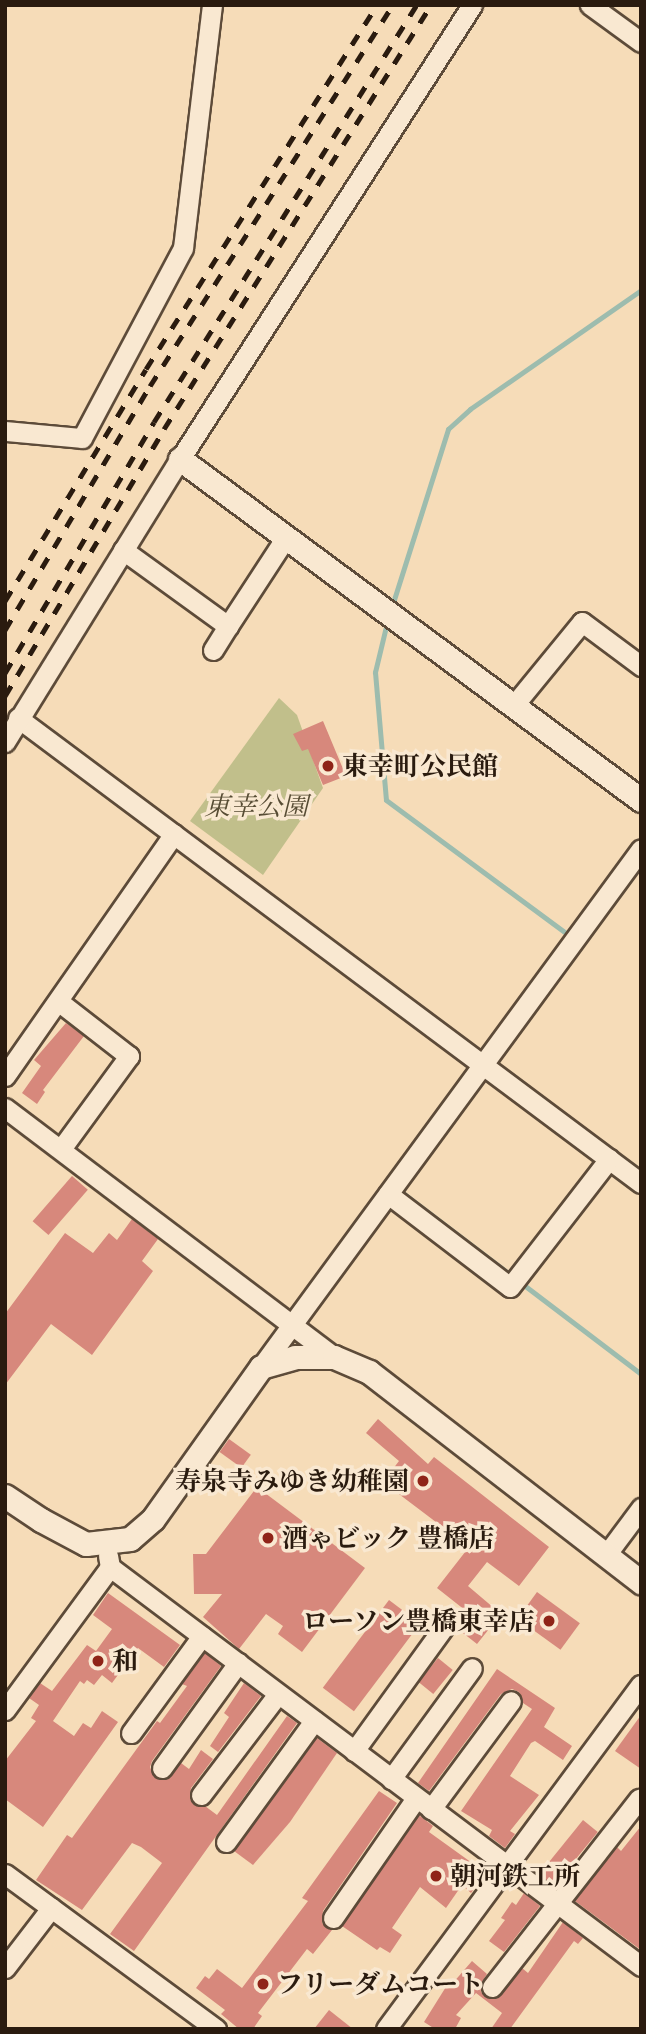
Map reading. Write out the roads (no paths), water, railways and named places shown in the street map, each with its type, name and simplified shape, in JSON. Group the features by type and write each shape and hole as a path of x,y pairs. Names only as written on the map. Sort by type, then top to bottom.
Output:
{"street":[{"path":"5,431 82,438 183,248 212,5"},
{"path":"5,742 180,459 472,5"},
{"path":"590,5 641,42"},
{"path":"180,459 641,800"},
{"path":"213,650 286,537"},
{"path":"123,551 228,626"},
{"path":"514,705 582,622 641,666"},
{"path":"18,718 641,1183"},
{"path":"5,1076 174,834"},
{"path":"5,1496 41,1520 86,1544 130,1539 153,1519 293,1323 641,849"},
{"path":"58,1001 129,1056 61,1149"},
{"path":"5,1108 293,1323 334,1357 369,1372 641,1582"},
{"path":"388,1194 510,1287 609,1159"},
{"path":"261,1367 295,1356 334,1357"},
{"path":"606,1555 641,1508"},
{"path":"105,1542 110,1567 506,1866 638,1959"},
{"path":"5,1710 110,1567"},
{"path":"354,1751 446,1624"},
{"path":"131,1733 202,1636"},
{"path":"162,1768 237,1663"},
{"path":"391,1779 472,1668"},
{"path":"386,2029 641,1685"},
{"path":"201,1795 278,1694"},
{"path":"333,1917 424,1803 511,1701"},
{"path":"226,1842 314,1721"},
{"path":"492,1987 555,1902 639,1799"},
{"path":"5,1874 216,2029"},
{"path":"5,1968 51,1908"}],"waterway":[{"path":"391,609 448,429 470,409 641,290"},
{"path":"388,618 375,672 386,800 571,937"},
{"path":"404,1194 641,1374"}],"railway":[{"path":"5,601 146,369 377,5"},
{"path":"5,630 150,386 393,5"},
{"path":"5,673 154,422 417,5"},
{"path":"5,696 164,429 431,5"}],"place":[{"name":"東幸町公民館","path":"328,766"},
{"name":"寿泉寺みゆき幼稚園","path":"423,1481"},
{"name":"酒ゃビック 豊橋店","path":"268,1538"},
{"name":"ローソン豊橋東幸店","path":"549,1621"},
{"name":"和","path":"98,1661"},
{"name":"朝河鉄工所","path":"436,1876"},
{"name":"フリーダムコート","path":"263,1984"}],"park label":[{"name":"東幸公園","path":"256,806"}]}
